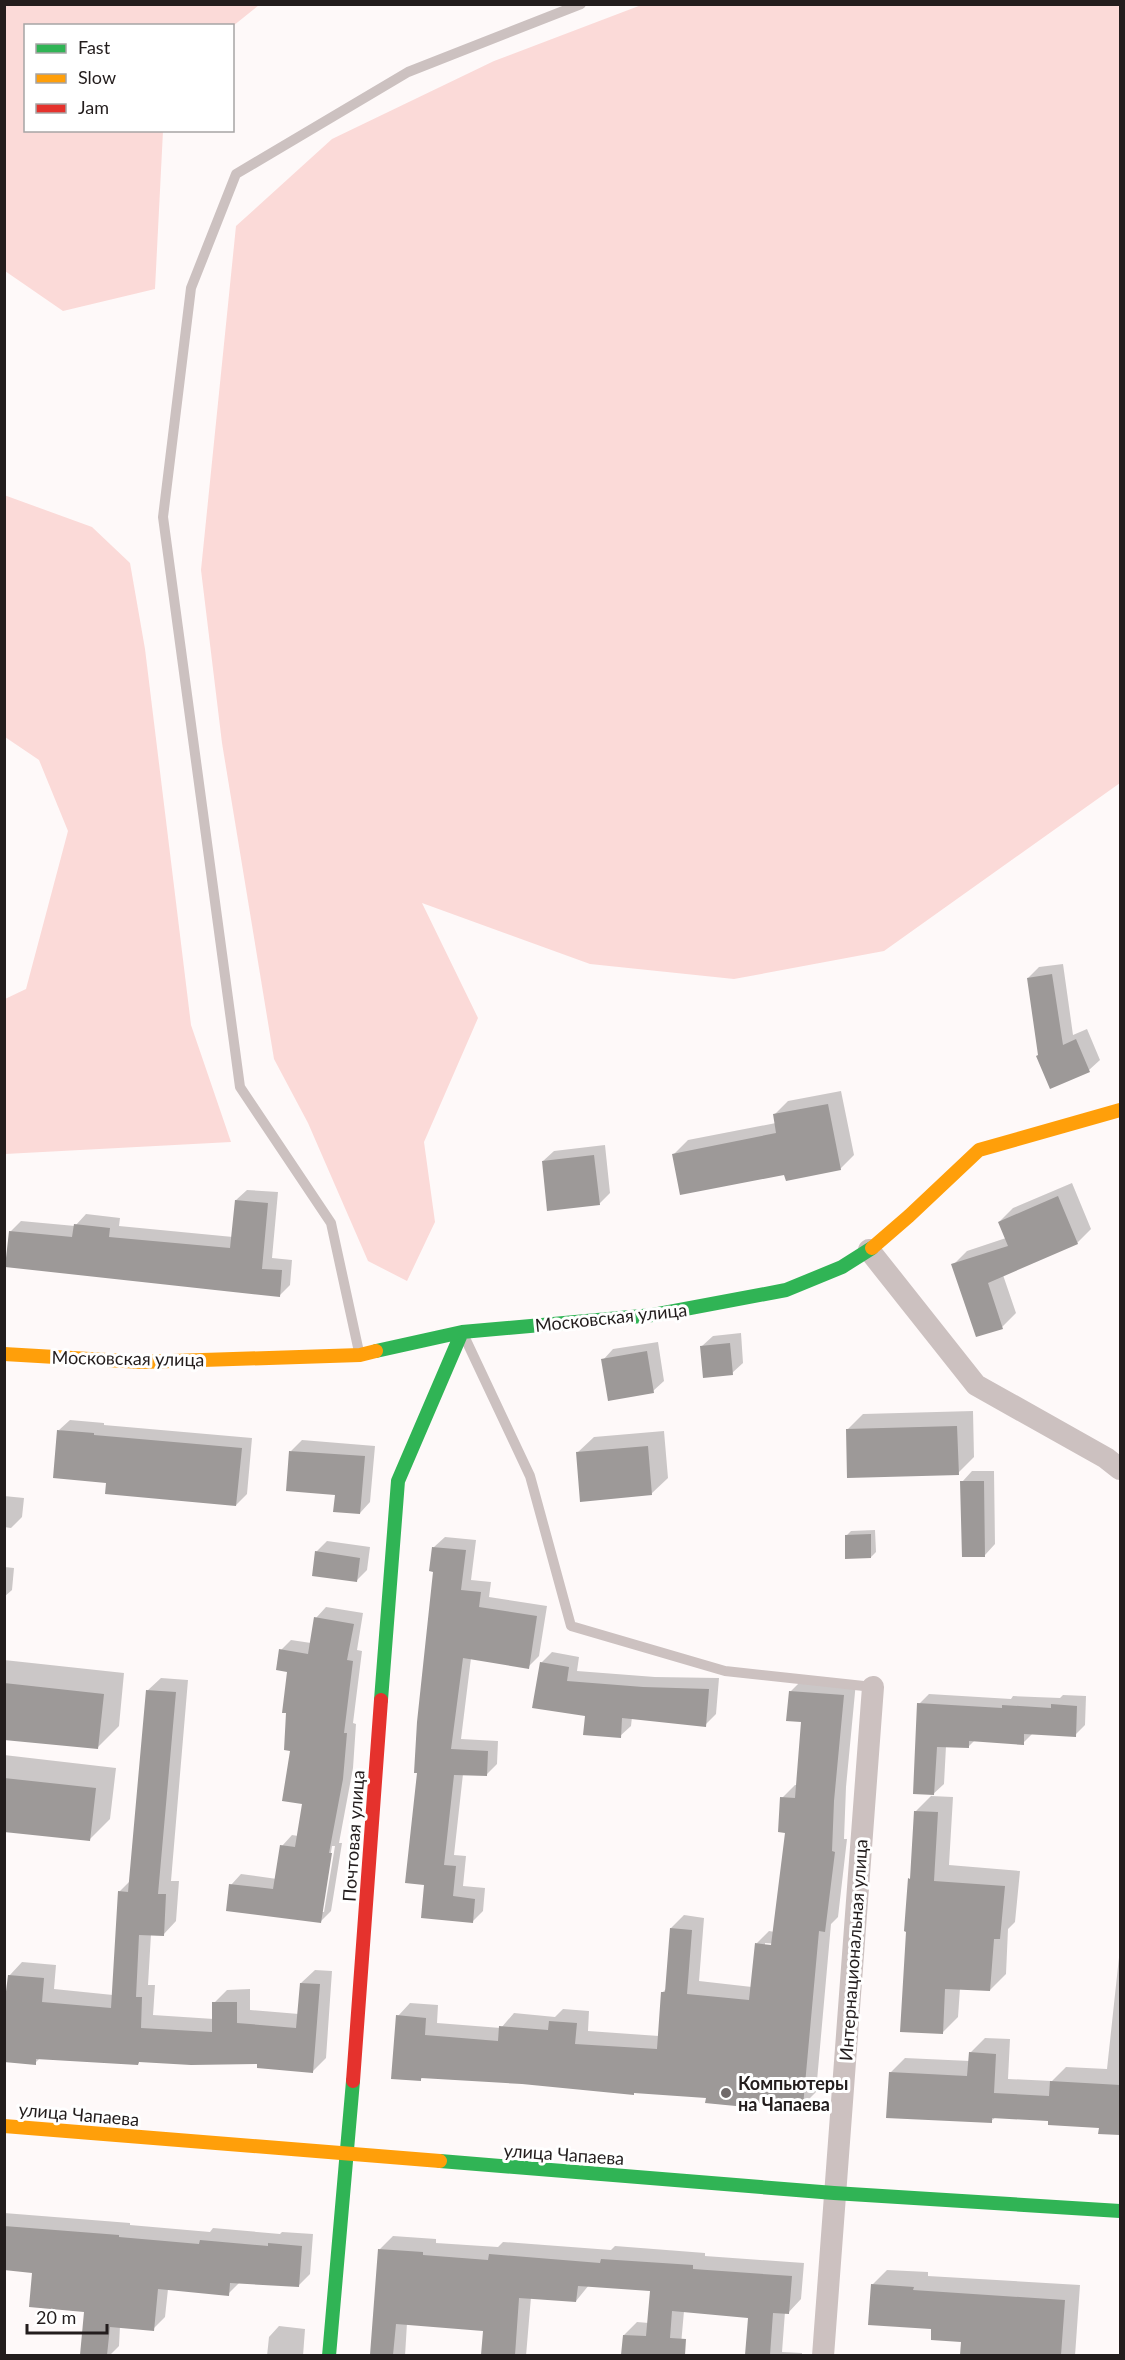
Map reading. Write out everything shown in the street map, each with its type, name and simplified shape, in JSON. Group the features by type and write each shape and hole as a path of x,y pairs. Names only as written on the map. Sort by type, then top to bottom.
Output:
{"street":[{"name":"Московская улица","path":"4,1354 141,1362 360,1355 462,1332 653,1315 786,1290 842,1267 869,1250 980,1150 1120,1110"},
{"path":"869,1250 976,1385 1106,1458 1120,1469"},
{"name":"Почтовая улица","path":"329,2355 347,2156 398,1481 462,1332"},
{"name":"Интернациональная улица","path":"823,2355 873,1688"},
{"name":"улица Чапаева","path":"4,2126 347,2156 834,2193 1120,2211"}],"lane":[{"path":"360,1355 330,1223 240,1087 164,517 191,288 236,174 408,72 581,4"},
{"path":"462,1332 530,1476 571,1626 725,1671 873,1688"}],"shaded area":[{"path":"5,4 259,5 234,25 24,24 24,132 163,132 155,289 63,311 5,271"},
{"path":"644,4 1120,5 1120,783 884,951 734,979 590,964 422,903 478,1018 424,1142 435,1222 407,1281 368,1261 308,1123 274,1059 222,743 201,570 236,226 332,139 494,61"},
{"path":"4,495 92,527 130,563 145,649 191,1025 231,1142 5,1154 5,999 26,989 68,831 39,760 5,737"}],"building":[{"path":"1052,974 1063,1045 1076,1039 1090,1072 1050,1089 1036,1056 1038,1055 1027,978"},
{"path":"828,1104 841,1170 786,1181 784,1175 680,1195 672,1154 776,1133 773,1114"},
{"path":"594,1155 600,1205 547,1211 542,1161"},
{"path":"1058,1196 1078,1244 988,1283 1003,1329 976,1337 951,1264 1008,1246 998,1222"},
{"path":"235,1200 268,1203 262,1269 282,1270 280,1297 5,1267 9,1231 72,1237 74,1224 110,1228 109,1237 230,1248"},
{"path":"730,1343 733,1375 703,1378 700,1346"},
{"path":"647,1351 654,1393 608,1401 601,1359"},
{"path":"957,1426 959,1475 847,1478 846,1429"},
{"path":"57,1430 242,1448 236,1506 105,1494 106,1483 53,1478"},
{"path":"648,1446 652,1495 580,1502 576,1452"},
{"path":"289,1451 365,1456 360,1514 333,1512 335,1495 286,1491"},
{"path":"960,1481 984,1481 985,1557 962,1557"},
{"path":"871,1534 871,1558 845,1559 845,1535"},
{"path":"432,1547 466,1550 461,1590 481,1592 479,1607 537,1616 529,1669 463,1658 451,1749 488,1751 487,1776 454,1775 444,1865 456,1866 453,1896 475,1899 473,1923 421,1918 424,1885 405,1883 417,1773 414,1773 417,1722 433,1572 429,1571"},
{"path":"315,1551 360,1558 357,1582 312,1576"},
{"path":"314,1617 354,1624 347,1660 353,1661 344,1733 347,1733 343,1779 329,1853 332,1853 321,1923 226,1911 229,1884 273,1889 280,1845 295,1847 302,1804 282,1801 290,1751 284,1750 286,1713 282,1713 287,1672 276,1670 279,1649 308,1654"},
{"path":"540,1662 569,1667 567,1681 709,1689 706,1727 622,1718 621,1738 583,1735 585,1716 532,1708"},
{"path":"4,1683 104,1694 98,1749 4,1740"},
{"path":"146,1690 176,1692 158,1894 166,1894 164,1936 139,1935 136,1997 142,1997 141,2028 212,2032 212,2002 237,2002 237,2023 296,2028 300,1983 320,1984 313,2073 257,2068 257,2064 191,2065 139,2062 138,2065 36,2059 36,2065 4,2062 4,2008 8,1975 44,1978 42,2002 111,2008 118,1891 128,1892"},
{"path":"789,1691 844,1695 834,1801 832,1851 835,1852 825,1932 819,1931 803,2106 746,2102 746,2107 705,2103 706,2098 634,2093 634,2095 522,2084 421,2078 421,2081 391,2079 396,2015 426,2018 425,2035 498,2041 499,2026 548,2030 549,2021 577,2023 575,2044 657,2049 661,1992 665,1992 670,1928 692,1930 687,1994 749,2000 755,1943 771,1945 785,1833 778,1832 780,1797 795,1798 801,1722 786,1721"},
{"path":"917,1703 1002,1708 1002,1705 1051,1708 1051,1704 1077,1706 1076,1737 1024,1734 1024,1745 969,1741 969,1748 937,1747 934,1795 913,1794"},
{"path":"4,1778 96,1788 90,1841 4,1832"},
{"path":"914,1811 938,1812 934,1881 1005,1886 1000,1939 994,1939 990,1991 945,1989 943,2034 900,2032 906,1932 904,1931"},
{"path":"969,2052 996,2054 994,2093 1049,2096 1050,2081 1120,2085 1120,2135 1098,2134 1099,2128 1048,2125 1048,2121 992,2118 992,2123 886,2118 889,2072 967,2076"},
{"path":"4,2226 199,2244 200,2240 268,2246 268,2243 302,2246 299,2287 230,2283 229,2296 158,2289 154,2331 110,2327 107,2355 80,2355 84,2312 29,2307 32,2273 4,2270"},
{"path":"378,2249 488,2260 489,2254 600,2263 601,2259 693,2265 693,2269 792,2276 789,2314 773,2313 770,2355 745,2355 748,2318 672,2311 670,2338 686,2339 685,2355 621,2355 623,2335 646,2336 650,2291 578,2286 576,2302 519,2298 515,2355 481,2355 483,2331 396,2324 393,2355 370,2355"},
{"path":"871,2284 914,2287 913,2290 1065,2300 1061,2355 960,2355 961,2342 931,2340 931,2329 868,2325"}],"traffic: fast":[{"path":"376,1351 462,1332 653,1315 786,1290 842,1267 872,1248"},
{"path":"381,1700 398,1481 462,1332"},
{"path":"329,2356 353,2081"},
{"path":"440,2161 834,2193 1120,2211"}],"traffic: slow":[{"path":"872,1248 979,1150 1120,1110"},
{"path":"4,1354 141,1362 360,1355 376,1351"},
{"path":"4,2126 440,2161"}],"traffic: jam":[{"path":"353,2081 381,1700"}],"place":[{"name":"Компьютеры на Чапаева","path":"726,2093"}]}
